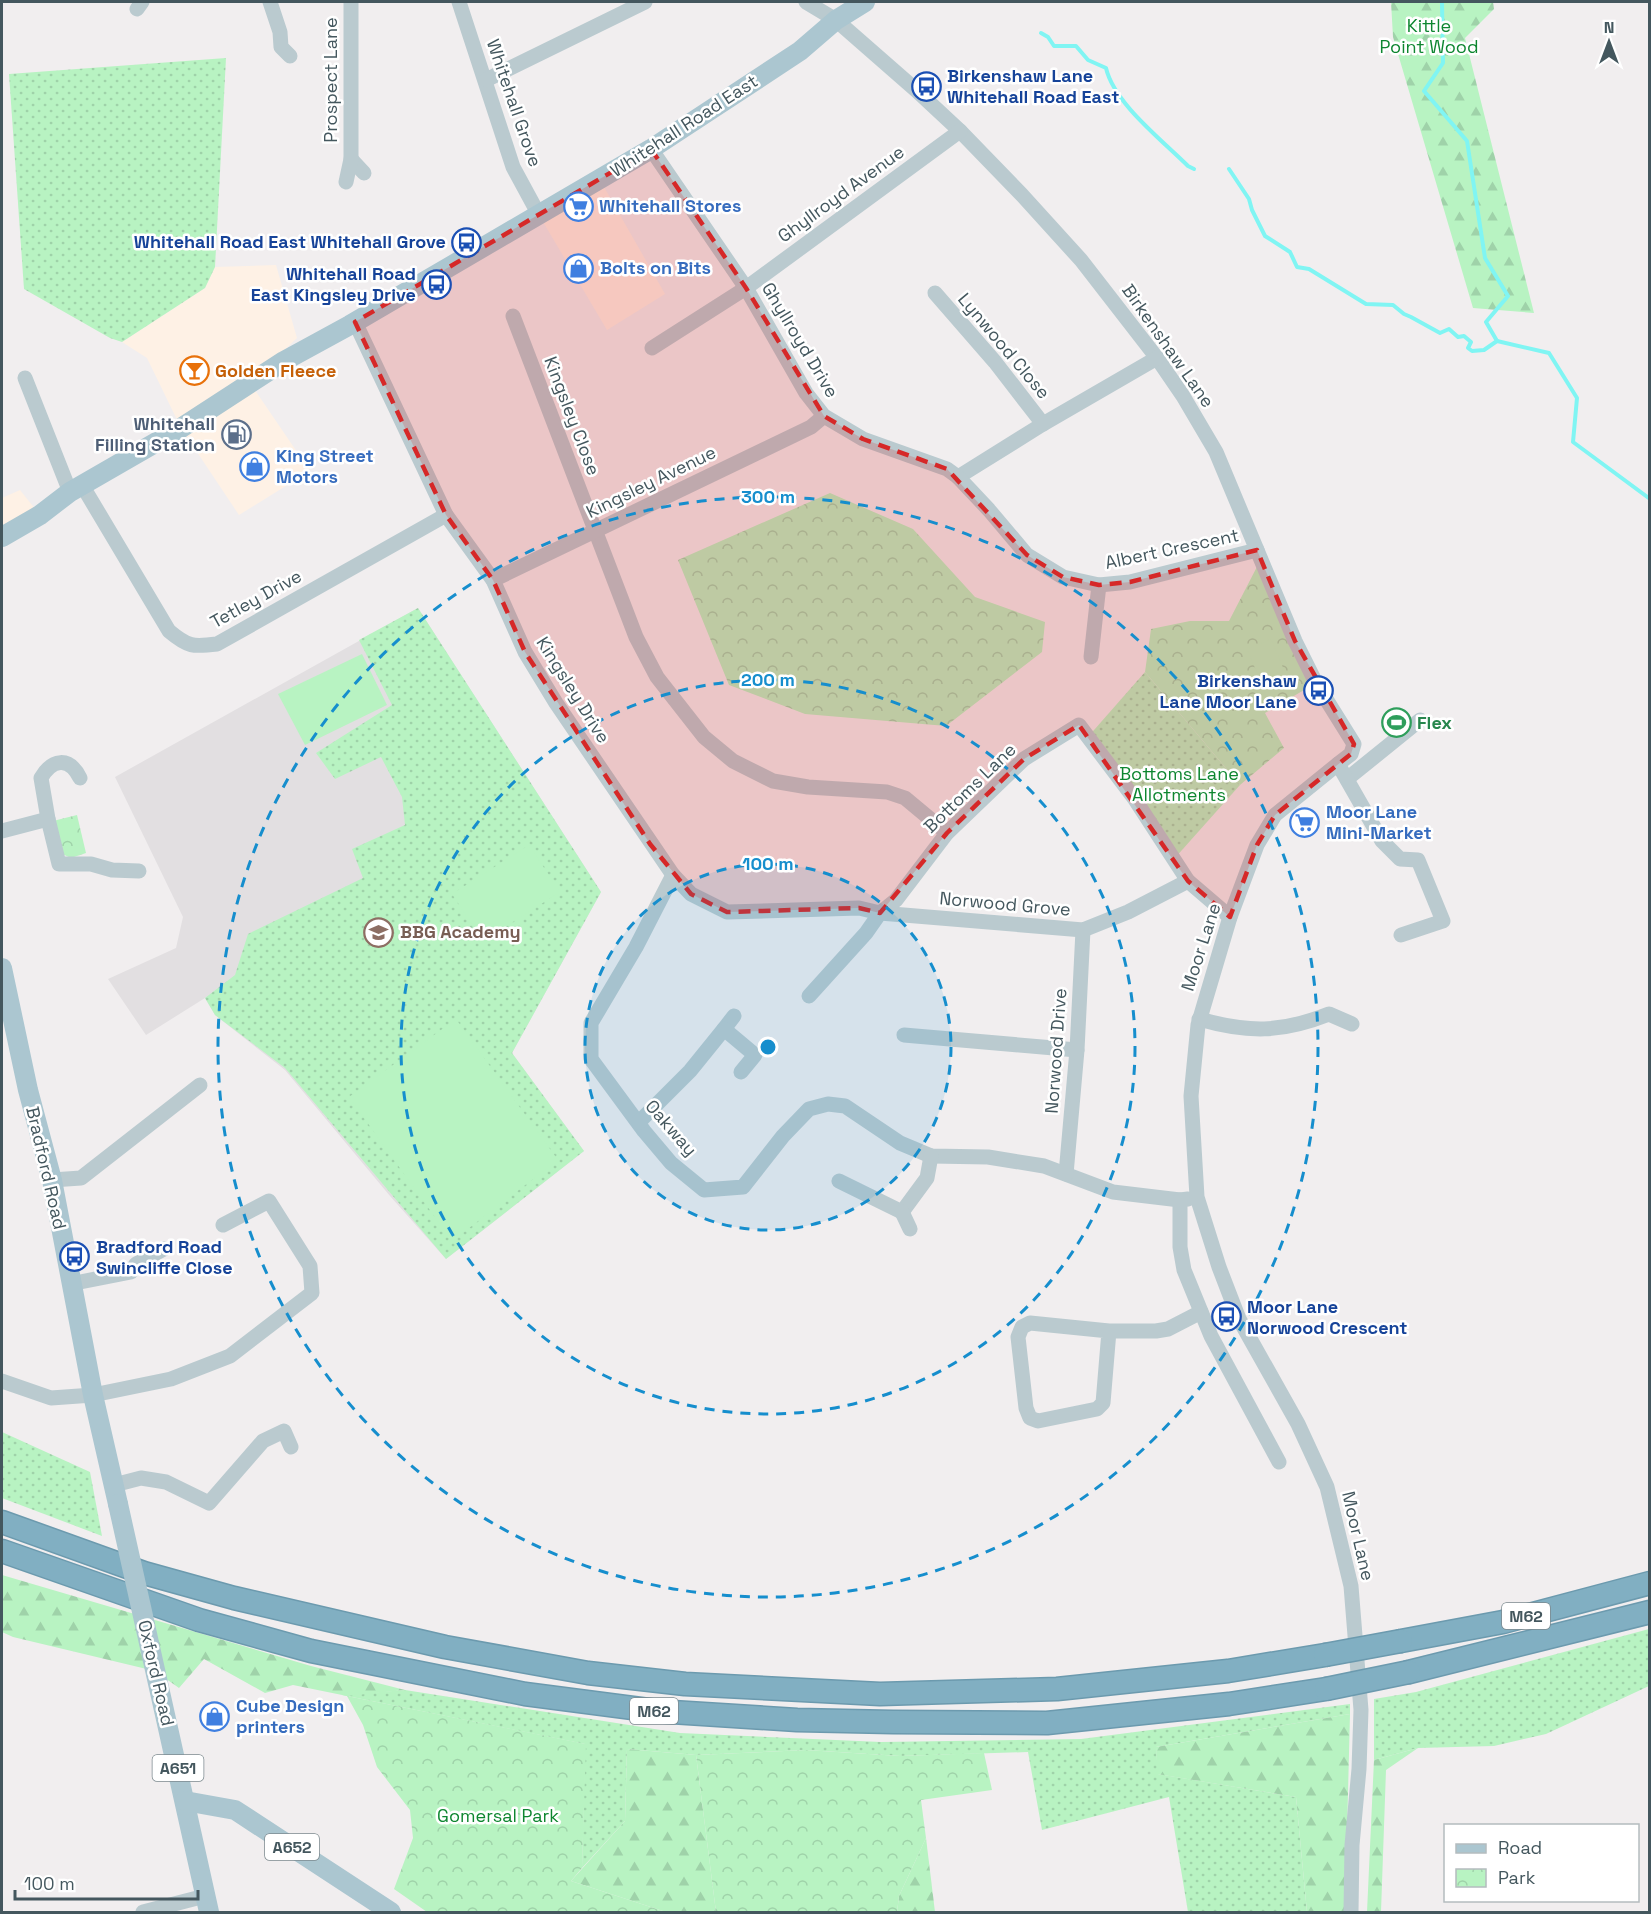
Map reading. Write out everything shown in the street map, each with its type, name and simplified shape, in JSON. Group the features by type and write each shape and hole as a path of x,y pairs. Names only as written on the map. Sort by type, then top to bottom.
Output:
{"highway":[{"name":"M62","path":"2,1522 144,1573 234,1598 445,1647 588,1673 685,1684 880,1694 1057,1689 1228,1671 1503,1622 1650,1583"},
{"name":"M62","path":"2,1551 199,1620 310,1651 435,1677 525,1694 656,1711 861,1722 1047,1723 1229,1704 1326,1689 1409,1672 1650,1612"}],"main road":[{"name":"Whitehall Road East","path":"2,537 284,361 651,149 800,51 836,20 865,2"},
{"name":"Bradford Road","path":"2,971 28,1090 52,1180 70,1284 116,1494"},
{"name":"Oxford Road","path":"116,1494 186,1801 207,1904"},
{"name":"A652","path":"186,1801 235,1810 384,1910"}],"street":[{"path":"270,2 280,32 280,53"},
{"name":"Prospect Lane","path":"346,182 351,159 351,2"},
{"name":"Whitehall Grove","path":"459,2 513,167 539,215"},
{"path":"486,80 645,2"},
{"name":"Birkenshaw Lane","path":"806,2 836,20 960,131 1081,260 1157,358 1183,396 1216,452 1295,641 1316,683 1354,744 1351,754 1338,764"},
{"name":"Ghyllroyd Avenue","path":"652,348 746,288 960,131"},
{"name":"Ghyllroyd Drive","path":"651,149 746,288 806,393 824,416 863,439 947,469 958,477"},
{"name":"Prospect Lane","path":"351,159 364,172"},
{"name":"Lynwood Close","path":"935,293 995,362 1043,424"},
{"name":"Kingsley Close","path":"513,316 636,637 657,677 704,737 733,761 773,781 808,787 887,792 905,798 947,833"},
{"name":"Kingsley Drive","path":"355,322 446,515 494,580 525,652 556,703 673,875 691,894 726,912 859,908 880,913"},
{"path":"958,477 1043,424 1157,358"},
{"name":"Tetley Drive","path":"26,378 76,489 169,631 183,643 195,646 217,644 446,515"},
{"name":"Kingsley Avenue","path":"494,580 811,427 824,416"},
{"name":"Albert Crescent","path":"958,477 1027,555 1063,577 1099,585 1130,582 1257,550"},
{"path":"1091,657 1099,585"},
{"path":"1347,779 1420,720"},
{"name":"Bottoms Lane","path":"809,996 866,933 880,913 896,900 947,833 1024,759 1078,724 1134,798 1188,881 1230,917"},
{"path":"80,778 72,766 66,762 54,763 41,778 59,864 91,864 112,870 138,871"},
{"path":"1338,764 1382,841 1400,859 1418,860 1443,921 1401,935"},
{"name":"Moor Lane","path":"1338,764 1275,815 1257,846 1230,917 1200,1019 1191,1096 1197,1197 1218,1267 1239,1319 1298,1424 1327,1487 1351,1586 1361,1710 1359,1769 1352,1845 1351,1912"},
{"path":"2,831 48,819"},
{"name":"Oakway","path":"673,875 636,947 591,1023 591,1059 671,1163 704,1190 743,1187 783,1136 809,1109 828,1104 845,1106 900,1143 931,1156"},
{"name":"Norwood Grove","path":"880,913 1083,930 1128,912 1188,881"},
{"name":"Norwood Drive","path":"1066,1174 1077,1050 1083,930"},
{"path":"1200,1019 1224,1026 1261,1030 1305,1024 1329,1014 1352,1024"},
{"path":"639,1122 690,1071 729,1023 755,1055 741,1072"},
{"path":"904,1035 1077,1050"},
{"path":"52,1180 81,1178 200,1085"},
{"path":"902,1212 927,1178 931,1156 987,1157 1044,1166 1113,1192 1180,1200 1197,1197"},
{"path":"839,1181 902,1212 910,1229"},
{"path":"2,1381 51,1398 93,1395 171,1379 230,1356 312,1293 310,1266 273,1195 223,1225"},
{"path":"1180,1200 1180,1247 1184,1270 1211,1336 1279,1462"},
{"path":"70,1284 131,1272 136,1264 164,1249"},
{"path":"1109,1331 1103,1403 1097,1409 1038,1421 1030,1418 1026,1408 1018,1337 1022,1327 1030,1323 1109,1331 1156,1331 1168,1329 1201,1312"},
{"path":"116,1494 141,1478 166,1482 209,1503 263,1441 284,1431 291,1446"},
{"path":"143,1912 207,1904"}],"highlighted area":[{"path":"651,149 746,288 824,416 863,439 947,469 1027,555 1063,577 1099,585 1130,582 1257,550 1295,641 1354,744 1351,754 1275,815 1257,845 1230,917 1188,881 1079,725 1024,759 947,833 880,913 859,908 727,912 691,894 650,844 525,652 493,580 446,515 355,322"}],"shaded area":[{"path":"600,180 665,294 607,330 539,215"},
{"path":"276,265 297,338 250,383 310,471 239,515 181,428 147,358 122,342 205,288 215,267"},
{"path":"20,490 40,515 2,537 2,498"},
{"name":"BBG Academy","path":"418,608 601,892 512,1053 584,1151 446,1259 285,1070 215,1015 205,998 146,1035 108,979 176,948 183,917 115,777"}],"green space":[{"name":"Kittle Point Wood","path":"1391,2 1493,2 1494,9 1465,38 1534,313 1473,308 1393,37"},
{"path":"226,58 215,267 205,288 122,342 110,338 24,289 9,74"},
{"path":"830,493 913,529 975,597 1045,622 1042,652 946,726 805,714 729,685 678,560"},
{"path":"1261,559 1316,683 1265,713 1284,748 1240,785 1145,672 1151,629 1190,621 1229,621"},
{"name":"BBG Academy","path":"418,608 601,892 512,1053 584,1151 446,1259 285,1068 215,1015 205,998 235,975 248,934 363,878 352,849 405,825 402,797 381,757 335,779 316,753 392,705 359,640"},
{"path":"1271,639 1284,670 1260,680 1247,649"},
{"path":"362,654 387,705 305,745 278,694"},
{"name":"Bottoms Lane Allotments","path":"1145,672 1240,785 1174,859 1087,738"},
{"path":"77,815 86,853 71,858 60,853 53,821"},
{"path":"529,845 560,892 483,941 452,894"},
{"path":"456,1019 558,1160 452,1241 349,1097"},
{"path":"2,1432 90,1472 102,1536 2,1498"},
{"path":"2,1575 311,1666 405,1690 347,1696 293,1685 265,1693 204,1659 179,1688 155,1671 13,1637 2,1632"},
{"path":"1649,1629 1649,1686 1546,1734 1494,1746 1418,1748 1374,1760 1374,1699 1416,1692"},
{"path":"405,1690 680,1733 881,1742 1081,1739 1350,1704 1350,1714 1156,1747 1158,1774 1296,1797 1307,1912 1188,1912 1169,1797 1042,1830 1028,1752 900,1756 806,1750 696,1755 627,1749 625,1821 582,1868 585,1744 342,1695"},
{"name":"Gomersal Park","path":"347,1696 586,1744 582,1868 571,1881 666,1912 427,1912 394,1889 413,1838 410,1810 377,1767 363,1725"},
{"path":"1350,1714 1345,1912 1307,1912 1296,1797 1157,1774 1156,1747"},
{"path":"1418,1748 1386,1770 1381,1912 1367,1912 1374,1760"},
{"path":"627,1749 696,1755 716,1912 666,1912 571,1881 625,1821"},
{"path":"806,1750 900,1756 984,1753 992,1790 921,1800 926,1838 899,1896 897,1912 716,1912 696,1755"},
{"path":"926,1838 935,1912 897,1912 899,1896"}],"waterway":[{"path":"1442,2 1443,63 1424,91 1467,141 1485,258 1508,296 1486,322 1497,341"},
{"path":"1041,33 1048,37 1054,46 1076,46 1088,60 1106,68 1111,81 1129,108 1188,166 1194,169"},
{"path":"1229,169 1249,199 1265,236 1290,252 1297,267 1309,269 1366,304 1393,305 1404,314 1440,333 1449,329 1458,337 1464,336 1471,342 1468,348 1472,351 1484,350 1497,341"},
{"path":"1497,341 1549,353 1577,398 1573,442 1650,499"}],"place":[{"name":"Birkenshaw Lane Whitehall Road East","path":"926,86"},
{"name":"Whitehall Stores","path":"578,206"},
{"name":"Whitehall Road East Whitehall Grove","path":"467,242"},
{"name":"Bolts on Bits","path":"579,268"},
{"name":"Whitehall Road East Kingsley Drive","path":"437,284"},
{"name":"Golden Fleece","path":"194,371"},
{"name":"Whitehall Filling Station","path":"236,434"},
{"name":"King Street Motors","path":"255,466"},
{"name":"Birkenshaw Lane Moor Lane","path":"1318,691"},
{"name":"Flex","path":"1396,723"},
{"name":"Moor Lane Mini-Market","path":"1305,822"},
{"name":"BBG Academy","path":"379,932"},
{"name":"Bradford Road Swincliffe Close","path":"75,1257"},
{"name":"Moor Lane Norwood Crescent","path":"1226,1317"},
{"name":"Cube Design printers","path":"215,1716"}]}
